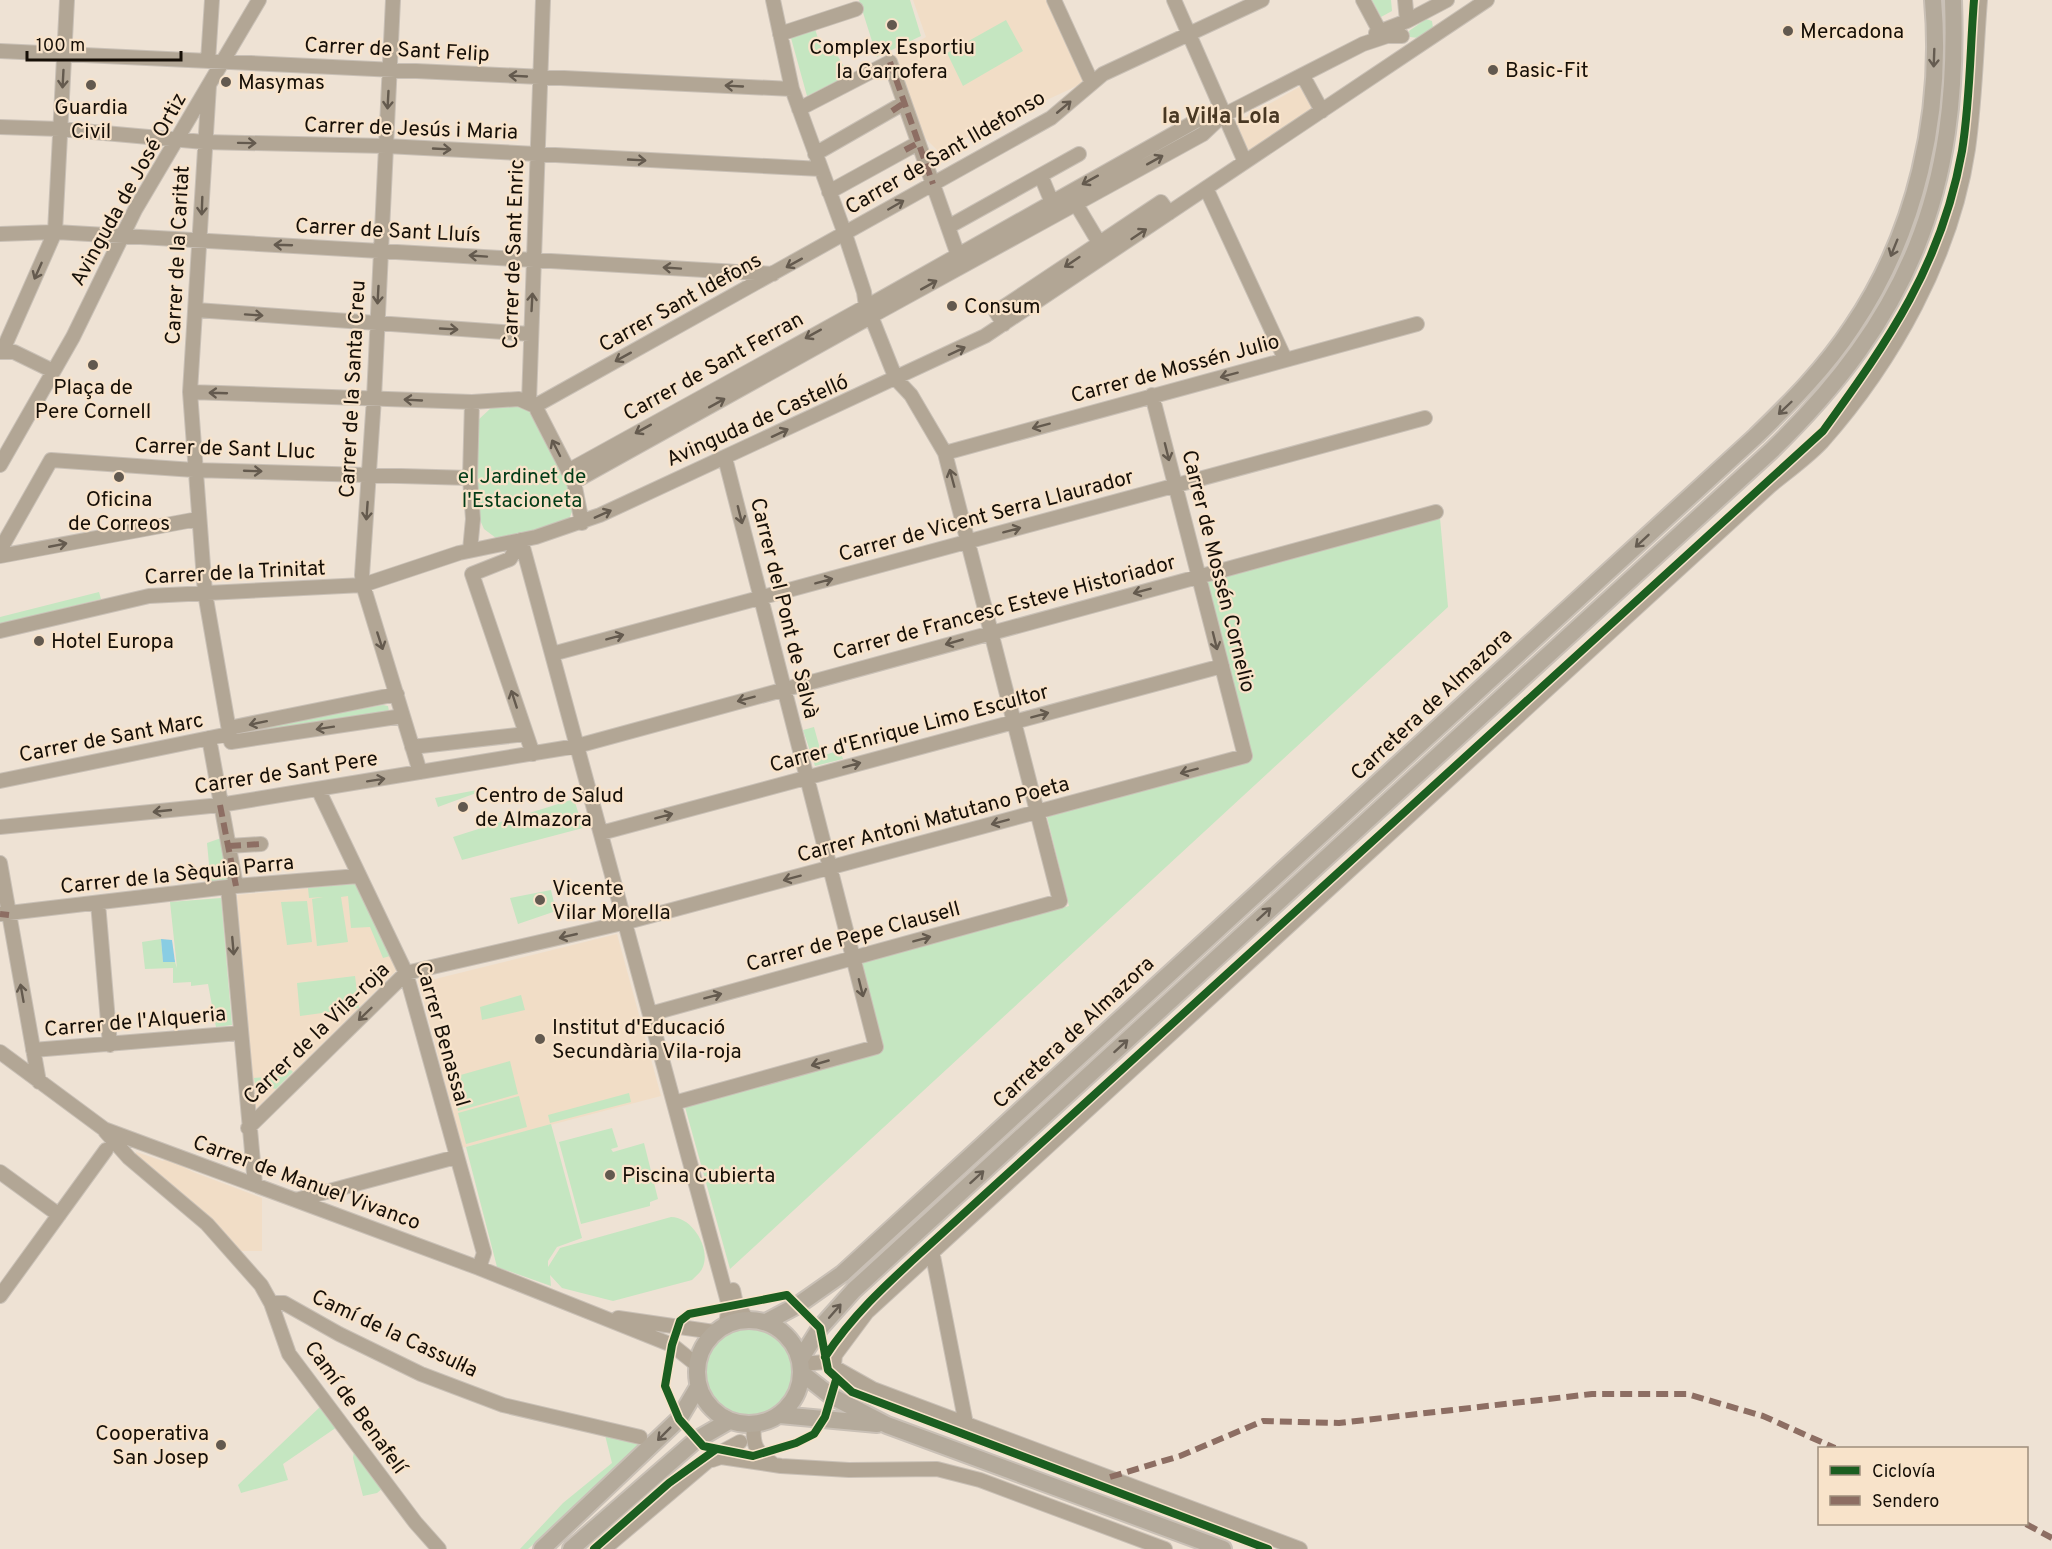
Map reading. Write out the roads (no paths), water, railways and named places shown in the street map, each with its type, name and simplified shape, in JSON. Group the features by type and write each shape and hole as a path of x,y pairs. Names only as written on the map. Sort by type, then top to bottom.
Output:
{"main road":[{"name":"Carretera de Almazora","path":"766,1322 798,1305 842,1274 1756,436 1826,363 1853,326 1875,289 1893,252 1917,183 1931,106 1933,0"},
{"name":"Carretera de Almazora","path":"802,1365 820,1328 854,1290 1808,415 1868,339 1895,295 1927,220 1946,148 1952,104 1953,0"},
{"path":"802,1365 792,1404 780,1414 750,1425 729,1421 710,1408 698,1387 697,1365 702,1347 720,1328 747,1319 766,1322 788,1336 802,1365 831,1396 887,1425 1223,1549"},
{"path":"542,1549 679,1419 698,1387"},
{"path":"780,1414 887,1425"},
{"path":"571,1549 696,1440 729,1421"}],"street":[{"path":"0,465 52,374 14,352 1,352 55,232 67,0"},
{"path":"208,61 212,0"},
{"name":"Avinguda de José Ortiz","path":"52,374 73,337 122,237 259,0"},
{"name":"Carrer de la Santa Creu","path":"393,0 363,585 420,772"},
{"name":"Carrer de Sant Enric","path":"532,404 530,334 543,0"},
{"path":"772,0 792,89 896,379 911,394 945,453 1037,812"},
{"path":"1054,0 1091,81"},
{"path":"1174,0 1245,162"},
{"name":"Carrer de Sant Ildefonso","path":"845,234 1051,117 1091,81 1188,33 1263,0"},
{"path":"1363,0 1379,30"},
{"path":"1405,0 1407,21 1402,36 1407,43 1420,45 1487,0"},
{"path":"1407,21 1447,0"},
{"path":"834,1365 835,1355 867,1312 932,1251 1822,441 1888,355 1937,262 1950,229 1968,150 1980,0"},
{"path":"780,34 856,9"},
{"path":"1426,11 1439,17 1441,23 1437,33"},
{"name":"Carrer de Sant Ferran","path":"1363,44 1379,30 1407,21"},
{"name":"Carrer de Sant Ferran","path":"571,477 1054,208 1196,122 1224,115 1363,44 1387,36 1402,36"},
{"name":"Avinguda de Castelló","path":"476,549 524,540 582,523 966,347 1004,324 996,312 1103,249 1161,202 1169,213 1420,45"},
{"name":"Carrer de Sant Felip","path":"0,51 792,89"},
{"path":"799,109 890,62 960,261"},
{"path":"1303,76 1322,111"},
{"name":"Carrer de la Caritat","path":"209,85 190,392 194,470 206,593 230,735"},
{"path":"815,154 904,104"},
{"name":"Carrer de Sant Ferran","path":"1054,208 1076,204 1203,134 1224,115"},
{"name":"Carrer de Jesús i Maria","path":"0,128 60,129 204,142 386,146 821,170"},
{"path":"829,192 918,143"},
{"path":"948,226 1079,154"},
{"path":"1041,176 1054,208"},
{"path":"1206,188 1285,359"},
{"path":"1076,204 1103,249"},
{"name":"Carrer de Sant Lluís","path":"0,234 55,232 200,242 381,249 773,274"},
{"name":"Carrer Sant Idefons","path":"532,404 845,234"},
{"path":"196,310 530,334"},
{"name":"Carrer de Mossén Julio","path":"945,453 1417,324"},
{"path":"190,392 472,402 519,399 532,404 571,477 582,523"},
{"name":"Carrer de Mossén Cornelio","path":"1152,395 1245,756"},
{"path":"472,402 470,478 476,549"},
{"name":"Carrer de Vicent Serra Llaurador","path":"555,654 1425,418"},
{"name":"Carrer del Pont de Salvà","path":"677,1103 876,1047 725,458"},
{"name":"Carrer de Sant Lluc","path":"0,550 51,460 194,470 470,478"},
{"name":"Carrer de Francesc Esteve Historiador","path":"580,745 1436,512"},
{"path":"0,556 198,519"},
{"path":"524,540 510,559 472,574 533,754"},
{"path":"524,540 653,1013 729,1306 720,1328"},
{"name":"Carrer de la Trinitat","path":"0,631 127,600 206,593 363,585 476,549"},
{"name":"Carrer d'Enrique Limo Escultor","path":"604,832 1222,666"},
{"name":"Carrer de Sant Marc","path":"230,735 397,694"},
{"name":"Carrer de Sant Marc","path":"0,780 209,738 403,716"},
{"path":"412,747 526,734"},
{"path":"209,738 229,846 227,888 255,1184"},
{"name":"Carrer de Sant Pere","path":"0,827 220,805 580,745"},
{"name":"Carrer Antoni Matutano Poeta","path":"628,922 1245,756"},
{"name":"Carrer Benassal","path":"318,789 406,973 484,1253 478,1268"},
{"name":"Carrer de Pepe Clausell","path":"653,1013 1060,901 1037,812"},
{"path":"229,846 261,844"},
{"path":"0,863 4,914 39,1082"},
{"name":"Carrer de la Sèquia Parra","path":"4,914 227,888 358,876"},
{"path":"98,903 110,1045"},
{"name":"Carrer de la Vila-roja","path":"248,1128 406,973 628,922"},
{"name":"Carrer de l'Alqueria","path":"33,1050 240,1033"},
{"path":"0,1044 16,1064"},
{"path":"16,1064 28,1057 33,1050"},
{"path":"0,1052 16,1064"},
{"name":"Carrer de Manuel Vivanco","path":"16,1064 104,1129 478,1268 597,1315 672,1345 697,1365"},
{"path":"677,1103 736,1304 747,1319"},
{"name":"Camí de Benafelí","path":"104,1129 129,1158 226,1243 261,1285 271,1303 289,1354 413,1520 439,1549"},
{"path":"136,1141 131,1152 141,1167"},
{"path":"0,1296 106,1150"},
{"path":"296,1200 456,1157"},
{"path":"0,1172 59,1215"},
{"path":"932,1251 966,1424"},
{"name":"Camí de la Cassul·la","path":"271,1303 284,1303 339,1334 422,1374 503,1405 640,1437"},
{"name":"Carrer de Manuel Vivanco","path":"597,1315 720,1328"},
{"path":"802,1365 825,1362 834,1365 873,1389 1300,1549"},
{"path":"742,1460 750,1425"},
{"path":"604,1549 669,1492 717,1458 746,1443"},
{"path":"746,1443 775,1466"},
{"path":"717,1458 775,1466 849,1470 937,1469 980,1480 1165,1549"}],"water":[{"path":"161,939 172,940 175,962 163,962"}],"place":[{"name":"Complex Esportiu la Garrofera","path":"892,25"},
{"name":"Mercadona","path":"1788,31"},
{"name":"Basic-Fit","path":"1493,70"},
{"name":"Masymas","path":"226,82"},
{"name":"Guardia Civil","path":"91,85"},
{"name":"Consum","path":"952,306"},
{"name":"Plaça de Pere Cornell","path":"93,365"},
{"name":"Oficina de Correos","path":"119,477"},
{"name":"Hotel Europa","path":"39,641"},
{"name":"Centro de Salud de Almazora","path":"463,807"},
{"name":"Vicente Vilar Morella","path":"540,900"},
{"name":"Institut d'Educació Secundària Vila-roja","path":"540,1039"},
{"name":"Piscina Cubierta","path":"610,1175"},
{"name":"Cooperativa San Josep","path":"221,1445"}],"district":[{"name":"la Vil·la Lola","path":"1221,115"}],"park label":[{"name":"el Jardinet de l'Estacioneta","path":"522,488"}]}
